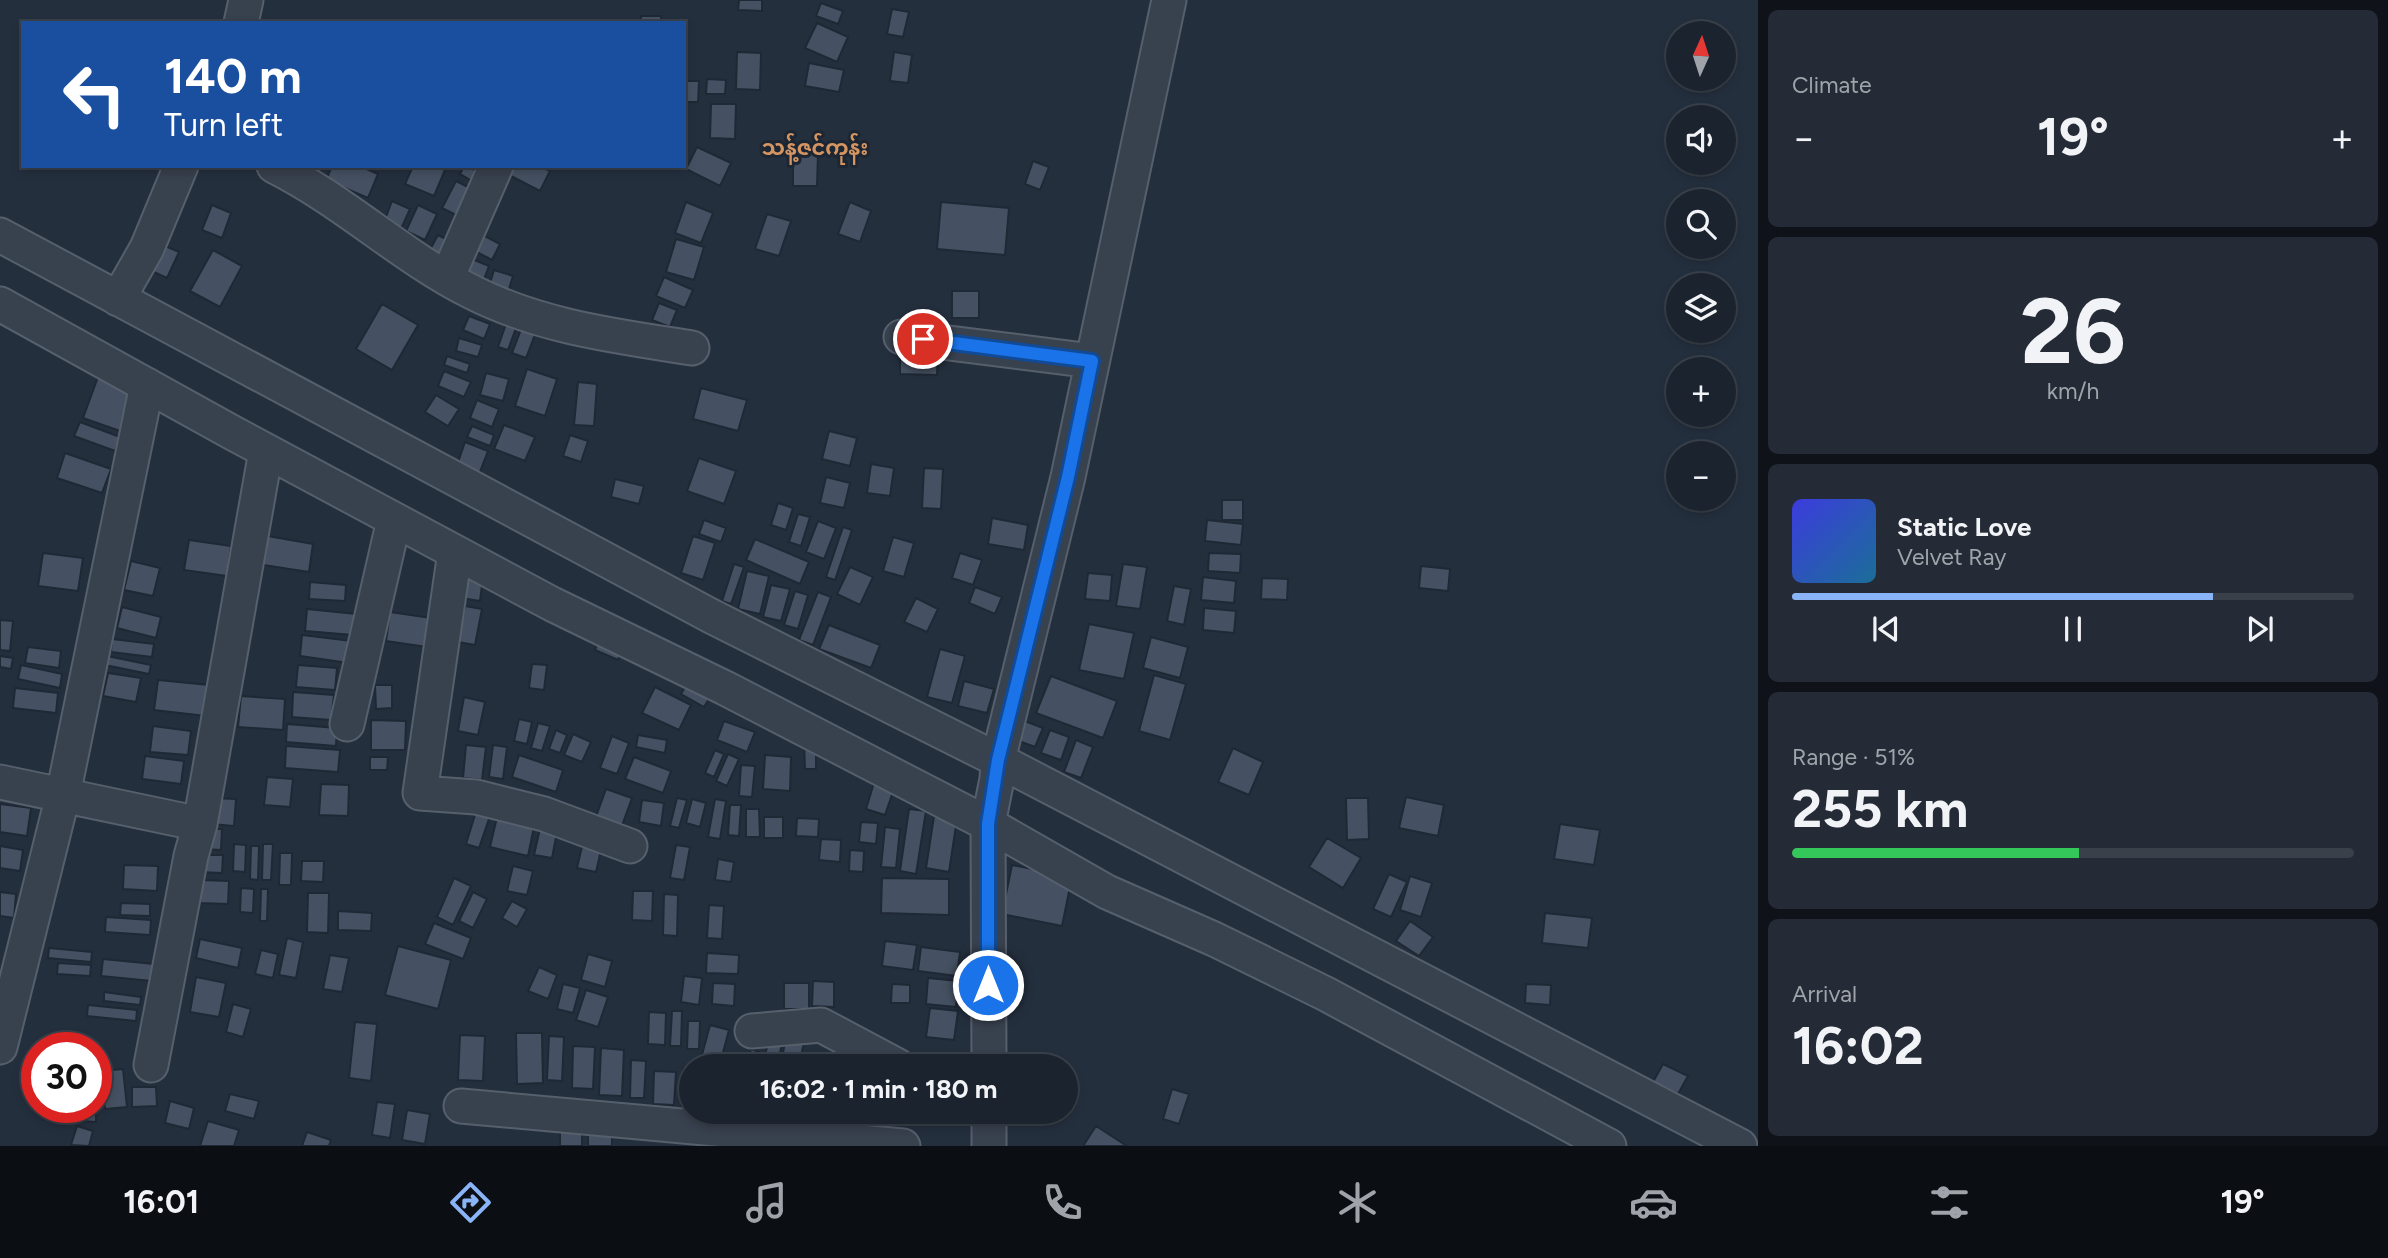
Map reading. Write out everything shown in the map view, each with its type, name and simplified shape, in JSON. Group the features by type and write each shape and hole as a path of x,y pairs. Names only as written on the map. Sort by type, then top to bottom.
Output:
{"street":[{"path":"241,21 246,0"},
{"path":"989,1054 988,824 998,760 1068,477 1169,0"},
{"path":"118,299 147,248 180,168"},
{"path":"277,168 447,278 522,314 567,328 692,348"},
{"path":"447,278 495,168"},
{"path":"0,235 711,616 998,760 1740,1146"},
{"path":"0,304 455,552 988,824 1107,892 1214,939 1326,994 1609,1146"},
{"path":"901,337 1092,361"},
{"path":"0,1047 63,795 148,385"},
{"path":"151,1065 191,856 200,824 266,451"},
{"path":"347,723 394,520"},
{"path":"455,552 419,793 476,797 544,814 630,846"},
{"path":"0,782 200,824"},
{"path":"752,1031 821,1025 875,1054"},
{"path":"461,1106 902,1146"}],"building":[{"path":"739,0 762,0 762,11 738,10"},
{"path":"821,3 843,11 838,24 816,16"},
{"path":"892,9 909,12 903,37 887,34"},
{"path":"641,16 661,16 661,21 641,21"},
{"path":"817,23 848,37 837,62 805,48"},
{"path":"737,52 761,53 760,90 736,89"},
{"path":"894,52 912,55 908,83 890,81"},
{"path":"809,63 844,70 839,92 805,86"},
{"path":"707,79 726,80 725,94 706,94"},
{"path":"686,81 699,81 698,102 686,102"},
{"path":"711,104 736,104 735,139 710,138"},
{"path":"697,147 731,163 720,186 686,169"},
{"path":"793,152 818,153 817,186 793,186"},
{"path":"1033,161 1049,167 1040,190 1025,184"},
{"path":"331,168 364,168 378,174 368,198 326,180"},
{"path":"412,168 445,170 434,196 405,184"},
{"path":"463,168 480,172 474,182 460,174"},
{"path":"512,168 544,168 550,171 540,191 509,175"},
{"path":"456,181 482,194 468,221 442,208"},
{"path":"392,201 410,209 401,229 384,222"},
{"path":"686,202 713,213 701,243 675,233"},
{"path":"850,202 871,211 860,242 838,234"},
{"path":"941,202 1009,208 1005,255 937,249"},
{"path":"212,205 231,213 222,238 202,230"},
{"path":"418,205 437,214 425,240 406,231"},
{"path":"767,214 791,221 779,256 755,249"},
{"path":"481,234 500,244 492,260 473,250"},
{"path":"438,235 458,245 446,268 426,257"},
{"path":"676,239 704,247 694,280 666,272"},
{"path":"156,242 179,252 167,278 145,268"},
{"path":"213,250 242,266 220,307 190,291"},
{"path":"467,257 489,266 481,287 459,277"},
{"path":"494,270 513,276 506,299 487,293"},
{"path":"664,277 693,290 685,308 656,296"},
{"path":"952,291 979,291 979,318 952,318"},
{"path":"659,303 677,310 670,327 652,320"},
{"path":"382,304 418,325 392,370 356,349"},
{"path":"469,316 490,324 484,339 463,330"},
{"path":"506,324 516,328 508,350 498,347"},
{"path":"522,327 536,332 526,358 512,353"},
{"path":"459,338 482,345 478,357 456,351"},
{"path":"900,345 938,346 937,375 900,374"},
{"path":"447,356 470,364 467,373 444,365"},
{"path":"527,369 557,379 545,416 515,406"},
{"path":"444,371 471,382 464,397 438,386"},
{"path":"486,373 509,379 503,401 480,395"},
{"path":"98,377 135,391 120,431 83,418"},
{"path":"578,382 597,384 594,426 574,425"},
{"path":"701,388 747,400 738,431 693,419"},
{"path":"436,395 459,409 448,426 425,412"},
{"path":"477,400 499,409 492,427 470,418"},
{"path":"80,422 120,437 115,451 74,436"},
{"path":"504,425 535,437 525,461 494,449"},
{"path":"472,426 494,435 490,446 467,437"},
{"path":"829,431 857,438 850,466 822,459"},
{"path":"570,435 588,441 581,462 563,456"},
{"path":"465,442 488,451 478,477 456,468"},
{"path":"65,453 111,469 102,493 57,478"},
{"path":"699,458 736,471 724,504 687,491"},
{"path":"871,464 894,468 890,496 867,493"},
{"path":"924,468 943,469 941,509 922,508"},
{"path":"826,477 850,483 844,508 820,503"},
{"path":"615,479 644,486 639,504 611,497"},
{"path":"1222,500 1243,500 1243,520 1222,520"},
{"path":"778,503 793,508 786,530 771,525"},
{"path":"798,514 810,517 801,546 789,542"},
{"path":"992,518 1028,525 1024,550 988,544"},
{"path":"704,520 726,528 721,542 699,534"},
{"path":"1207,520 1243,524 1241,545 1205,541"},
{"path":"818,521 836,528 824,559 806,552"},
{"path":"843,527 852,530 835,580 826,577"},
{"path":"262,535 313,544 309,572 257,564"},
{"path":"693,536 715,543 703,580 681,573"},
{"path":"893,537 914,543 904,577 883,571"},
{"path":"755,539 809,562 800,584 746,560"},
{"path":"189,540 231,546 227,576 184,570"},
{"path":"43,553 83,558 78,591 38,586"},
{"path":"960,553 982,560 973,585 952,578"},
{"path":"1209,553 1241,554 1240,573 1208,571"},
{"path":"131,561 160,568 153,596 124,590"},
{"path":"734,564 744,567 731,604 722,601"},
{"path":"1123,564 1147,567 1140,609 1116,606"},
{"path":"1421,566 1450,569 1448,591 1419,588"},
{"path":"466,567 484,570 480,601 461,598"},
{"path":"850,567 873,577 860,605 837,594"},
{"path":"747,571 769,576 760,614 738,609"},
{"path":"1088,573 1112,575 1110,601 1085,599"},
{"path":"1203,577 1236,581 1234,603 1201,600"},
{"path":"1262,578 1288,579 1287,600 1261,599"},
{"path":"310,582 346,585 345,601 309,599"},
{"path":"771,585 790,589 781,621 763,617"},
{"path":"1174,586 1191,589 1184,625 1167,621"},
{"path":"975,587 1002,597 995,614 969,603"},
{"path":"795,591 808,595 798,629 784,625"},
{"path":"818,592 831,597 813,645 799,640"},
{"path":"916,598 938,609 927,632 904,622"},
{"path":"465,606 482,609 475,645 458,642"},
{"path":"122,607 161,617 156,638 117,628"},
{"path":"1204,608 1236,611 1234,633 1203,630"},
{"path":"307,609 356,614 353,635 305,631"},
{"path":"390,612 438,619 434,648 386,641"},
{"path":"0,620 13,621 10,651 0,650"},
{"path":"1089,624 1134,633 1124,679 1079,670"},
{"path":"829,625 880,645 871,668 819,649"},
{"path":"602,632 625,642 618,660 595,650"},
{"path":"302,635 352,641 349,663 300,656"},
{"path":"1151,637 1188,647 1180,678 1143,668"},
{"path":"112,639 154,644 152,657 111,652"},
{"path":"28,647 61,651 59,668 25,663"},
{"path":"940,649 965,656 952,703 927,697"},
{"path":"0,656 13,658 11,669 0,667"},
{"path":"107,656 151,665 149,674 105,665"},
{"path":"532,664 547,665 544,690 529,688"},
{"path":"21,665 62,674 60,688 18,679"},
{"path":"298,665 337,668 335,690 296,687"},
{"path":"108,673 141,678 136,702 103,696"},
{"path":"1154,675 1186,684 1170,740 1139,731"},
{"path":"691,676 715,689 704,707 681,694"},
{"path":"1051,676 1117,701 1103,738 1036,713"},
{"path":"158,680 209,685 206,716 154,710"},
{"path":"964,681 994,689 987,713 958,706"},
{"path":"375,685 392,685 392,708 376,709"},
{"path":"655,687 691,705 679,730 642,713"},
{"path":"15,688 58,693 56,713 13,708"},
{"path":"293,692 334,695 331,720 292,717"},
{"path":"241,696 285,699 283,730 238,727"},
{"path":"464,697 485,702 478,735 458,731"},
{"path":"519,719 532,722 527,744 514,741"},
{"path":"371,720 406,721 405,750 371,750"},
{"path":"1022,720 1043,728 1035,747 1014,739"},
{"path":"724,721 755,732 747,752 717,740"},
{"path":"538,723 550,726 542,751 531,748"},
{"path":"287,724 337,728 336,746 286,742"},
{"path":"153,726 191,731 188,755 150,752"},
{"path":"556,730 567,735 560,753 549,749"},
{"path":"1050,730 1069,737 1061,760 1041,753"},
{"path":"573,734 591,742 582,762 564,755"},
{"path":"638,735 667,740 665,753 636,747"},
{"path":"612,736 629,743 617,774 600,768"},
{"path":"1076,740 1093,747 1081,778 1064,772"},
{"path":"804,743 816,743 816,769 805,769"},
{"path":"466,745 486,747 482,780 463,778"},
{"path":"493,745 507,747 503,779 489,777"},
{"path":"286,746 340,750 338,772 285,768"},
{"path":"1233,748 1263,762 1249,795 1218,782"},
{"path":"715,750 724,754 714,777 705,773"},
{"path":"728,754 739,759 727,786 716,781"},
{"path":"519,755 563,770 556,792 512,777"},
{"path":"765,755 791,757 790,791 763,789"},
{"path":"145,756 184,761 181,784 142,779"},
{"path":"370,757 388,757 387,770 370,770"},
{"path":"634,757 671,771 663,793 625,779"},
{"path":"741,765 755,766 752,797 739,796"},
{"path":"876,776 896,783 885,815 866,809"},
{"path":"267,777 293,779 290,807 264,805"},
{"path":"321,784 349,785 348,816 319,815"},
{"path":"606,789 632,798 620,831 594,822"},
{"path":"1406,797 1444,805 1438,836 1399,828"},
{"path":"212,798 236,799 234,826 211,824"},
{"path":"677,798 687,800 679,828 670,826"},
{"path":"1346,798 1368,798 1369,839 1347,840"},
{"path":"692,799 706,803 700,827 686,823"},
{"path":"715,799 726,801 720,839 708,837"},
{"path":"642,800 664,803 661,826 639,822"},
{"path":"0,804 31,808 27,836 0,832"},
{"path":"478,805 492,810 479,848 466,844"},
{"path":"730,805 741,805 739,836 728,835"},
{"path":"746,809 759,809 760,837 746,837"},
{"path":"909,809 926,811 916,874 900,871"},
{"path":"498,813 535,822 528,856 490,847"},
{"path":"934,816 957,819 949,872 926,868"},
{"path":"764,817 783,817 783,838 764,838"},
{"path":"797,818 819,819 818,837 796,836"},
{"path":"861,822 878,823 876,844 859,842"},
{"path":"541,824 558,827 552,858 534,855"},
{"path":"1560,824 1600,830 1594,865 1554,859"},
{"path":"885,827 900,829 896,868 881,867"},
{"path":"205,829 222,829 221,850 204,849"},
{"path":"1327,838 1361,858 1343,888 1309,867"},
{"path":"821,839 841,840 840,862 819,860"},
{"path":"583,842 602,846 596,872 577,868"},
{"path":"234,844 246,845 245,872 233,871"},
{"path":"263,844 273,844 271,880 262,880"},
{"path":"676,845 690,847 684,880 670,878"},
{"path":"0,846 23,850 20,871 0,868"},
{"path":"251,846 259,846 258,880 250,879"},
{"path":"850,850 864,851 863,872 849,871"},
{"path":"280,853 292,853 291,885 279,885"},
{"path":"200,855 223,855 222,873 199,872"},
{"path":"718,859 734,862 731,882 715,880"},
{"path":"302,861 324,861 323,882 301,881"},
{"path":"124,865 158,866 157,891 123,889"},
{"path":"1012,865 1072,877 1062,926 1002,914"},
{"path":"513,866 533,871 527,895 507,891"},
{"path":"1389,874 1407,882 1391,917 1373,909"},
{"path":"1410,876 1432,883 1421,917 1400,910"},
{"path":"454,878 471,886 453,925 437,917"},
{"path":"882,878 949,879 949,915 881,913"},
{"path":"201,880 229,881 228,904 200,903"},
{"path":"241,888 254,889 253,913 240,912"},
{"path":"261,889 268,889 267,921 260,921"},
{"path":"633,891 653,891 652,921 632,920"},
{"path":"0,892 16,894 14,918 0,916"},
{"path":"473,892 487,899 473,928 459,921"},
{"path":"308,893 329,893 328,933 307,932"},
{"path":"664,894 678,895 677,936 663,935"},
{"path":"512,901 527,909 517,927 502,918"},
{"path":"121,903 150,904 150,916 120,915"},
{"path":"709,905 724,906 722,939 707,938"},
{"path":"338,911 372,913 371,931 338,930"},
{"path":"1545,913 1592,918 1588,948 1542,943"},
{"path":"106,917 151,920 150,935 105,932"},
{"path":"1410,921 1433,937 1419,956 1396,941"},
{"path":"434,923 471,938 463,959 425,944"},
{"path":"287,938 303,942 296,978 279,975"},
{"path":"200,939 242,948 238,968 196,958"},
{"path":"885,941 917,945 913,970 882,966"},
{"path":"398,946 451,960 438,1009 385,995"},
{"path":"921,947 960,952 957,976 918,971"},
{"path":"49,948 92,952 91,962 48,958"},
{"path":"261,950 278,954 273,978 255,974"},
{"path":"707,953 739,955 738,974 706,973"},
{"path":"588,954 612,961 605,987 581,980"},
{"path":"330,955 349,958 342,992 323,989"},
{"path":"103,959 154,964 152,981 101,976"},
{"path":"58,963 91,965 90,976 57,974"},
{"path":"539,967 557,975 548,999 528,991"},
{"path":"684,976 702,978 699,1005 681,1002"},
{"path":"196,977 226,983 219,1017 190,1012"},
{"path":"928,978 958,981 956,1007 926,1004"},
{"path":"813,981 834,982 834,1007 812,1006"},
{"path":"713,983 735,984 734,1006 712,1004"},
{"path":"784,983 809,983 809,1009 784,1009"},
{"path":"563,984 580,988 573,1013 557,1009"},
{"path":"892,984 910,985 910,1003 891,1003"},
{"path":"1526,984 1551,985 1550,1005 1525,1003"},
{"path":"586,990 608,997 598,1027 576,1020"},
{"path":"104,992 141,997 140,1005 104,1001"},
{"path":"233,1004 251,1009 243,1037 226,1032"},
{"path":"88,1005 137,1010 136,1021 87,1016"},
{"path":"930,1008 958,1011 954,1040 926,1037"},
{"path":"672,1011 682,1011 681,1046 670,1046"},
{"path":"649,1012 666,1013 665,1045 648,1044"},
{"path":"688,1021 700,1021 699,1049 687,1049"},
{"path":"355,1022 377,1024 371,1081 349,1078"},
{"path":"710,1025 729,1030 723,1054 702,1054"},
{"path":"516,1033 542,1033 543,1083 517,1084"},
{"path":"787,1034 805,1038 802,1054 783,1054"},
{"path":"460,1035 485,1036 483,1081 458,1080"},
{"path":"549,1036 564,1037 562,1081 547,1080"},
{"path":"769,1040 782,1044 780,1054 765,1054"},
{"path":"573,1046 595,1047 593,1089 572,1088"},
{"path":"601,1048 624,1050 622,1096 599,1095"},
{"path":"751,1049 759,1052 758,1054 750,1054"},
{"path":"631,1060 646,1061 644,1098 630,1098"},
{"path":"1663,1064 1688,1076 1678,1094 1653,1082"},
{"path":"123,1069 127,1107 112,1108 112,1070"},
{"path":"654,1071 676,1072 674,1105 653,1104"},
{"path":"132,1087 156,1087 157,1106 132,1107"},
{"path":"1172,1089 1189,1094 1179,1124 1163,1119"},
{"path":"230,1094 259,1101 254,1119 225,1111"},
{"path":"170,1101 194,1108 189,1129 165,1123"},
{"path":"377,1102 395,1104 390,1138 372,1135"},
{"path":"407,1110 430,1114 425,1144 402,1140"},
{"path":"208,1121 239,1130 234,1146 200,1146"},
{"path":"77,1126 93,1131 89,1146 71,1145"},
{"path":"1096,1126 1127,1146 1083,1146"},
{"path":"560,1130 582,1130 582,1146 560,1146"},
{"path":"307,1132 331,1140 329,1146 302,1146"},
{"path":"588,1132 612,1133 612,1146 588,1146"}],"district":[{"name":"သန့်ဇင်ကုန်း","path":"815,147"}],"route":[{"path":"923,339 1092,361 1068,477 998,760 988,824 988,985"}]}
